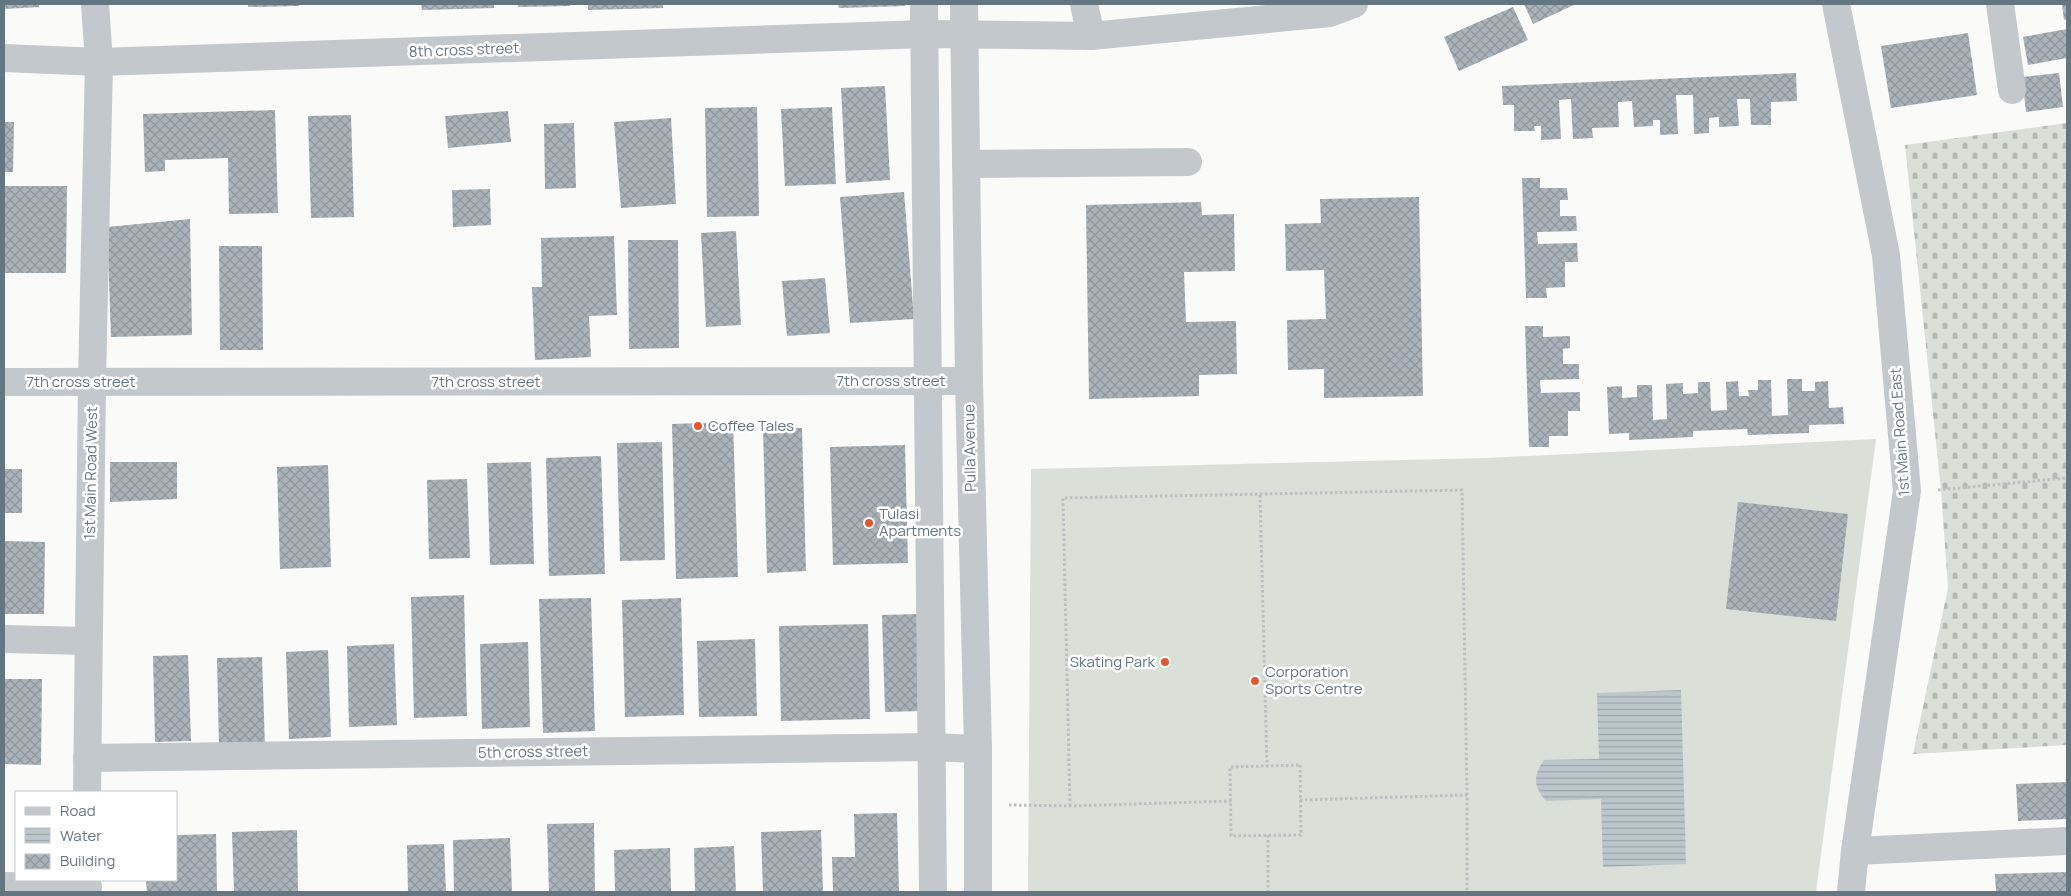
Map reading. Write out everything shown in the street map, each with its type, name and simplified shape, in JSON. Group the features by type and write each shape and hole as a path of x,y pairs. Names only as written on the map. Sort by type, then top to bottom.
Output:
{"street":[{"name":"1st Main Road West","path":"87,791 92,382 99,62 95,4"},
{"path":"924,4 932,892"},
{"name":"Pulla Avenue","path":"964,4 969,381 978,749 978,892"},
{"path":"1084,4 1091,36"},
{"name":"8th cross street","path":"4,58 99,62 925,34 1091,36 1220,13 1330,13 1354,4"},
{"name":"1st Main Road East","path":"1836,4 1886,255 1907,491 1855,851 1852,892"},
{"path":"2000,4 2012,90"},
{"path":"966,164 1188,162"},
{"name":"7th cross street","path":"4,382 969,381"},
{"path":"4,639 88,641"},
{"name":"5th cross street","path":"87,758 931,747 978,749"},
{"path":"1855,851 2067,841"},
{"path":"4,886 88,886"}],"path":[{"path":"1907,491 1941,490 2067,478"},
{"path":"1070,806 1063,498 1462,490 1468,795 1466,892"},
{"path":"1260,495 1266,766"},
{"path":"1300,766 1300,800 1301,835 1231,836 1230,767 1300,766"},
{"path":"1300,800 1468,795"},
{"path":"1005,805 1070,806 1231,801"},
{"path":"1268,835 1268,892"}],"green space":[{"path":"2067,123 2067,745 1913,754 1948,588 1941,490 1905,145"},
{"path":"1876,439 1816,892 1028,892 1031,469 1486,458"}],"water":[{"path":"1681,690 1686,864 1603,867 1601,799 1546,801 1537,786 1536,776 1538,771 1544,760 1599,759 1597,693"}],"building":[{"path":"4,4 39,4 39,7 4,9"},
{"path":"248,4 299,4 299,6 248,7"},
{"path":"421,4 494,4 494,8 422,10"},
{"path":"518,4 570,4 570,6 518,7"},
{"path":"588,4 663,4 663,8 588,10"},
{"path":"838,4 905,4 905,6 839,8"},
{"path":"1524,4 1576,4 1533,24"},
{"path":"2062,4 2067,4 2067,19 2064,20"},
{"path":"1513,7 1528,40 1459,71 1444,37"},
{"path":"2067,29 2067,58 2028,65 2023,37"},
{"path":"1968,33 1977,95 1891,108 1881,46"},
{"path":"1796,73 1797,101 1771,102 1771,125 1751,125 1750,99 1737,99 1739,126 1719,127 1719,117 1709,118 1709,133 1694,134 1693,95 1676,95 1678,134 1660,135 1660,120 1653,120 1653,126 1634,127 1632,101 1618,102 1619,127 1592,128 1593,138 1573,139 1571,99 1559,100 1561,139 1541,140 1541,126 1534,126 1535,131 1514,131 1514,105 1503,105 1502,86"},
{"path":"2059,73 2063,107 2026,112 2022,77"},
{"path":"885,86 890,180 846,183 841,88"},
{"path":"757,107 759,216 707,217 705,108"},
{"path":"832,107 836,184 785,186 781,109"},
{"path":"275,110 278,213 229,214 228,158 165,160 165,171 145,172 143,114"},
{"path":"508,111 511,142 448,148 445,116"},
{"path":"351,115 354,217 311,218 308,116"},
{"path":"671,118 676,204 621,208 614,122"},
{"path":"4,122 14,122 13,172 4,172"},
{"path":"574,123 576,188 545,189 544,124"},
{"path":"1522,178 1540,178 1540,188 1567,188 1568,200 1560,200 1560,216 1576,216 1577,231 1537,232 1538,244 1577,243 1578,262 1565,262 1565,287 1546,288 1547,298 1526,298"},
{"path":"4,186 67,186 66,273 4,273"},
{"path":"490,189 491,225 453,227 452,190"},
{"path":"904,192 914,319 850,323 840,197"},
{"path":"1419,197 1423,396 1324,398 1324,369 1288,370 1287,320 1326,319 1324,270 1286,271 1285,224 1321,223 1320,199"},
{"path":"1201,202 1202,215 1234,214 1235,271 1184,272 1186,322 1236,321 1237,374 1199,375 1199,396 1089,399 1086,205"},
{"path":"190,219 192,335 111,337 107,227"},
{"path":"736,231 741,325 706,327 701,233"},
{"path":"614,236 617,315 589,316 591,357 535,360 532,287 542,287 541,238"},
{"path":"628,240 678,240 679,348 629,349"},
{"path":"219,246 262,246 263,350 220,350"},
{"path":"825,278 830,333 787,336 782,281"},
{"path":"1525,326 1543,326 1543,337 1570,336 1570,348 1563,349 1563,364 1579,364 1579,379 1540,380 1541,393 1580,392 1580,411 1568,411 1568,436 1549,436 1549,447 1529,447"},
{"path":"1787,379 1802,379 1802,391 1815,391 1815,382 1828,381 1829,408 1843,407 1844,424 1809,425 1809,433 1748,435 1747,429 1693,431 1693,437 1629,440 1629,433 1609,434 1607,387 1622,386 1622,398 1637,397 1637,385 1652,385 1653,420 1667,419 1666,384 1683,383 1683,394 1698,393 1698,382 1710,382 1711,411 1727,410 1726,382 1738,381 1739,396 1749,396 1748,390 1758,390 1758,380 1771,380 1772,416 1788,415"},
{"path":"733,422 738,577 676,579 672,424"},
{"path":"802,428 806,571 767,573 763,429"},
{"path":"662,442 665,560 620,561 617,443"},
{"name":"Tulasi Apartments","path":"905,445 908,563 833,565 830,447"},
{"path":"601,456 605,574 549,576 546,458"},
{"path":"110,462 177,462 177,499 110,502"},
{"path":"531,462 534,564 490,565 487,463"},
{"path":"328,465 331,567 280,569 277,467"},
{"path":"4,469 22,469 22,513 4,513"},
{"path":"467,479 470,558 429,559 427,480"},
{"path":"1738,502 1848,514 1836,621 1726,609"},
{"path":"4,541 45,542 44,614 4,614"},
{"path":"464,595 467,716 414,718 411,597"},
{"path":"591,598 595,731 543,733 539,599"},
{"path":"681,598 684,715 625,717 622,600"},
{"path":"918,614 921,711 885,712 882,615"},
{"path":"868,624 870,719 781,721 779,626"},
{"path":"755,639 757,716 699,717 697,641"},
{"path":"528,642 530,727 482,729 480,644"},
{"path":"394,644 397,725 349,727 347,646"},
{"path":"328,650 331,737 289,739 286,652"},
{"path":"188,655 191,741 155,742 153,656"},
{"path":"262,657 265,747 219,748 217,658"},
{"path":"4,679 42,679 41,765 4,764"},
{"path":"2067,782 2067,819 2018,821 2016,784"},
{"path":"897,813 899,892 833,892 832,857 855,857 854,814"},
{"path":"594,823 595,892 549,892 547,824"},
{"path":"297,830 298,892 234,892 232,832"},
{"path":"821,830 823,892 763,892 761,832"},
{"path":"216,834 217,892 147,892 146,881 178,881 178,835"},
{"path":"510,838 512,892 454,892 453,840"},
{"path":"444,844 446,892 408,892 407,845"},
{"path":"734,846 736,892 695,892 694,848"},
{"path":"670,848 671,892 615,892 614,850"},
{"path":"2067,872 2067,892 1996,892 1995,874"}],"place":[{"name":"Coffee Tales","path":"698,426"},
{"name":"Tulasi Apartments","path":"869,523"},
{"name":"Skating Park","path":"1165,662"},
{"name":"Corporation Sports Centre","path":"1255,681"}]}
